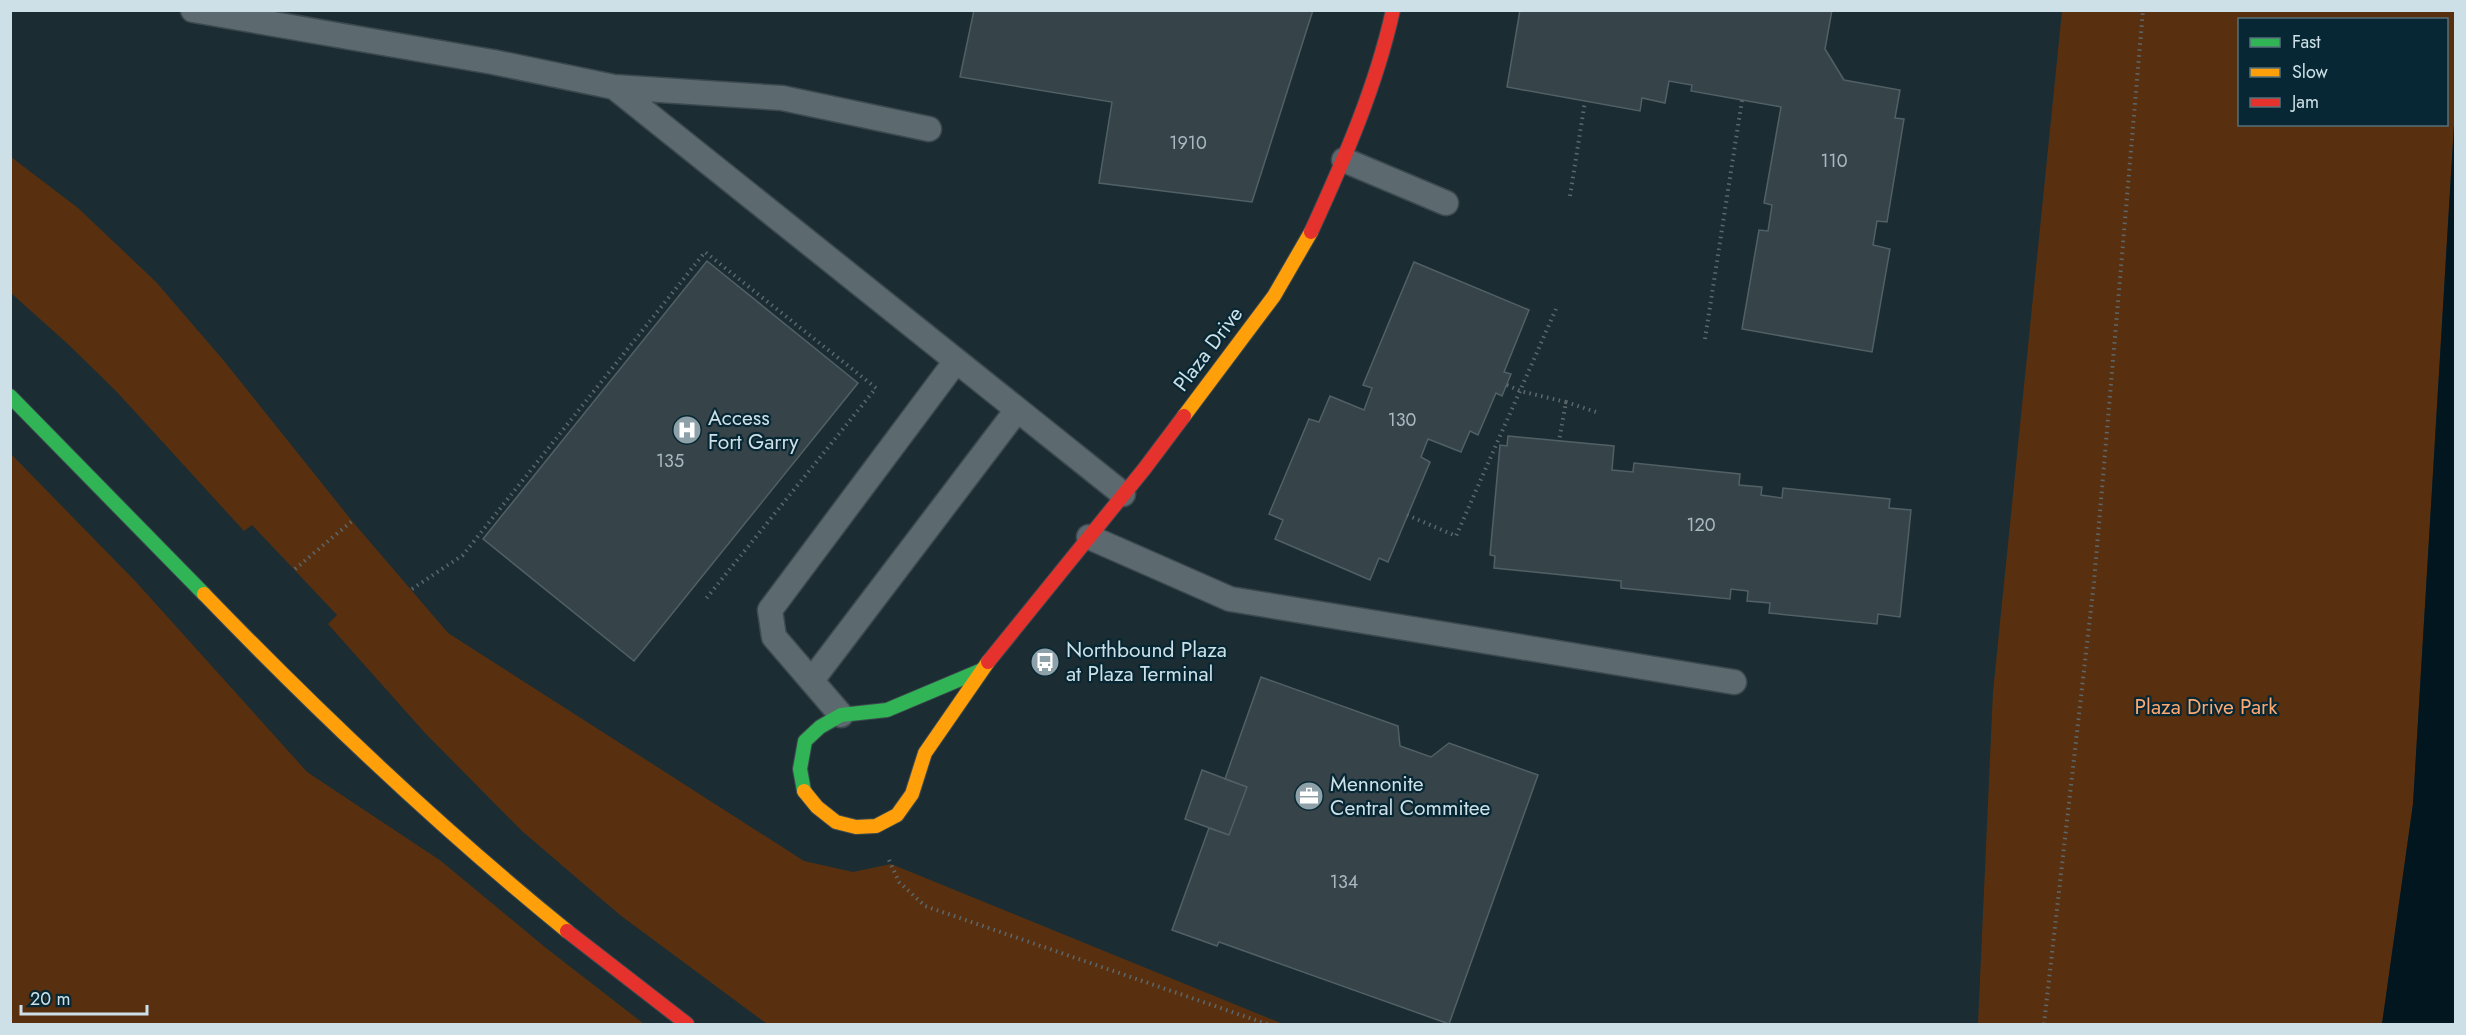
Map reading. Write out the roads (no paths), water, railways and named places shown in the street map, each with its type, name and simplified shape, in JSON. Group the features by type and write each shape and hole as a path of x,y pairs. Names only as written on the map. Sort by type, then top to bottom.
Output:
{"street":[{"name":"Plaza Drive","path":"982,670 887,710 841,714 820,727 805,741 800,769 804,791 817,807 836,822 856,828 876,826 897,814 912,794 924,753 982,670 1124,494 1274,296 1307,241 1344,160 1386,42 1393,10"},
{"path":"10,396 329,719 399,786 485,864 558,925 687,1024"}],"lane":[{"path":"193,10 494,62 614,87 782,98 929,129"},
{"path":"614,87 1124,494"},
{"path":"1344,160 1446,203"},
{"path":"841,714 774,637 770,610 956,361"},
{"path":"812,680 1017,410"},
{"path":"1089,537 1230,599 1734,682"}],"water":[{"path":"2455,108 2455,1024 2382,1024 2413,804"}],"place":[{"name":"Access Fort Garry","path":"687,430"},
{"name":"Northbound Plaza at Plaza Terminal","path":"1045,662"},
{"name":"Mennonite Central Commitee","path":"1309,796"}],"park label":[{"name":"Plaza Drive Park","path":"2206,707"}]}
